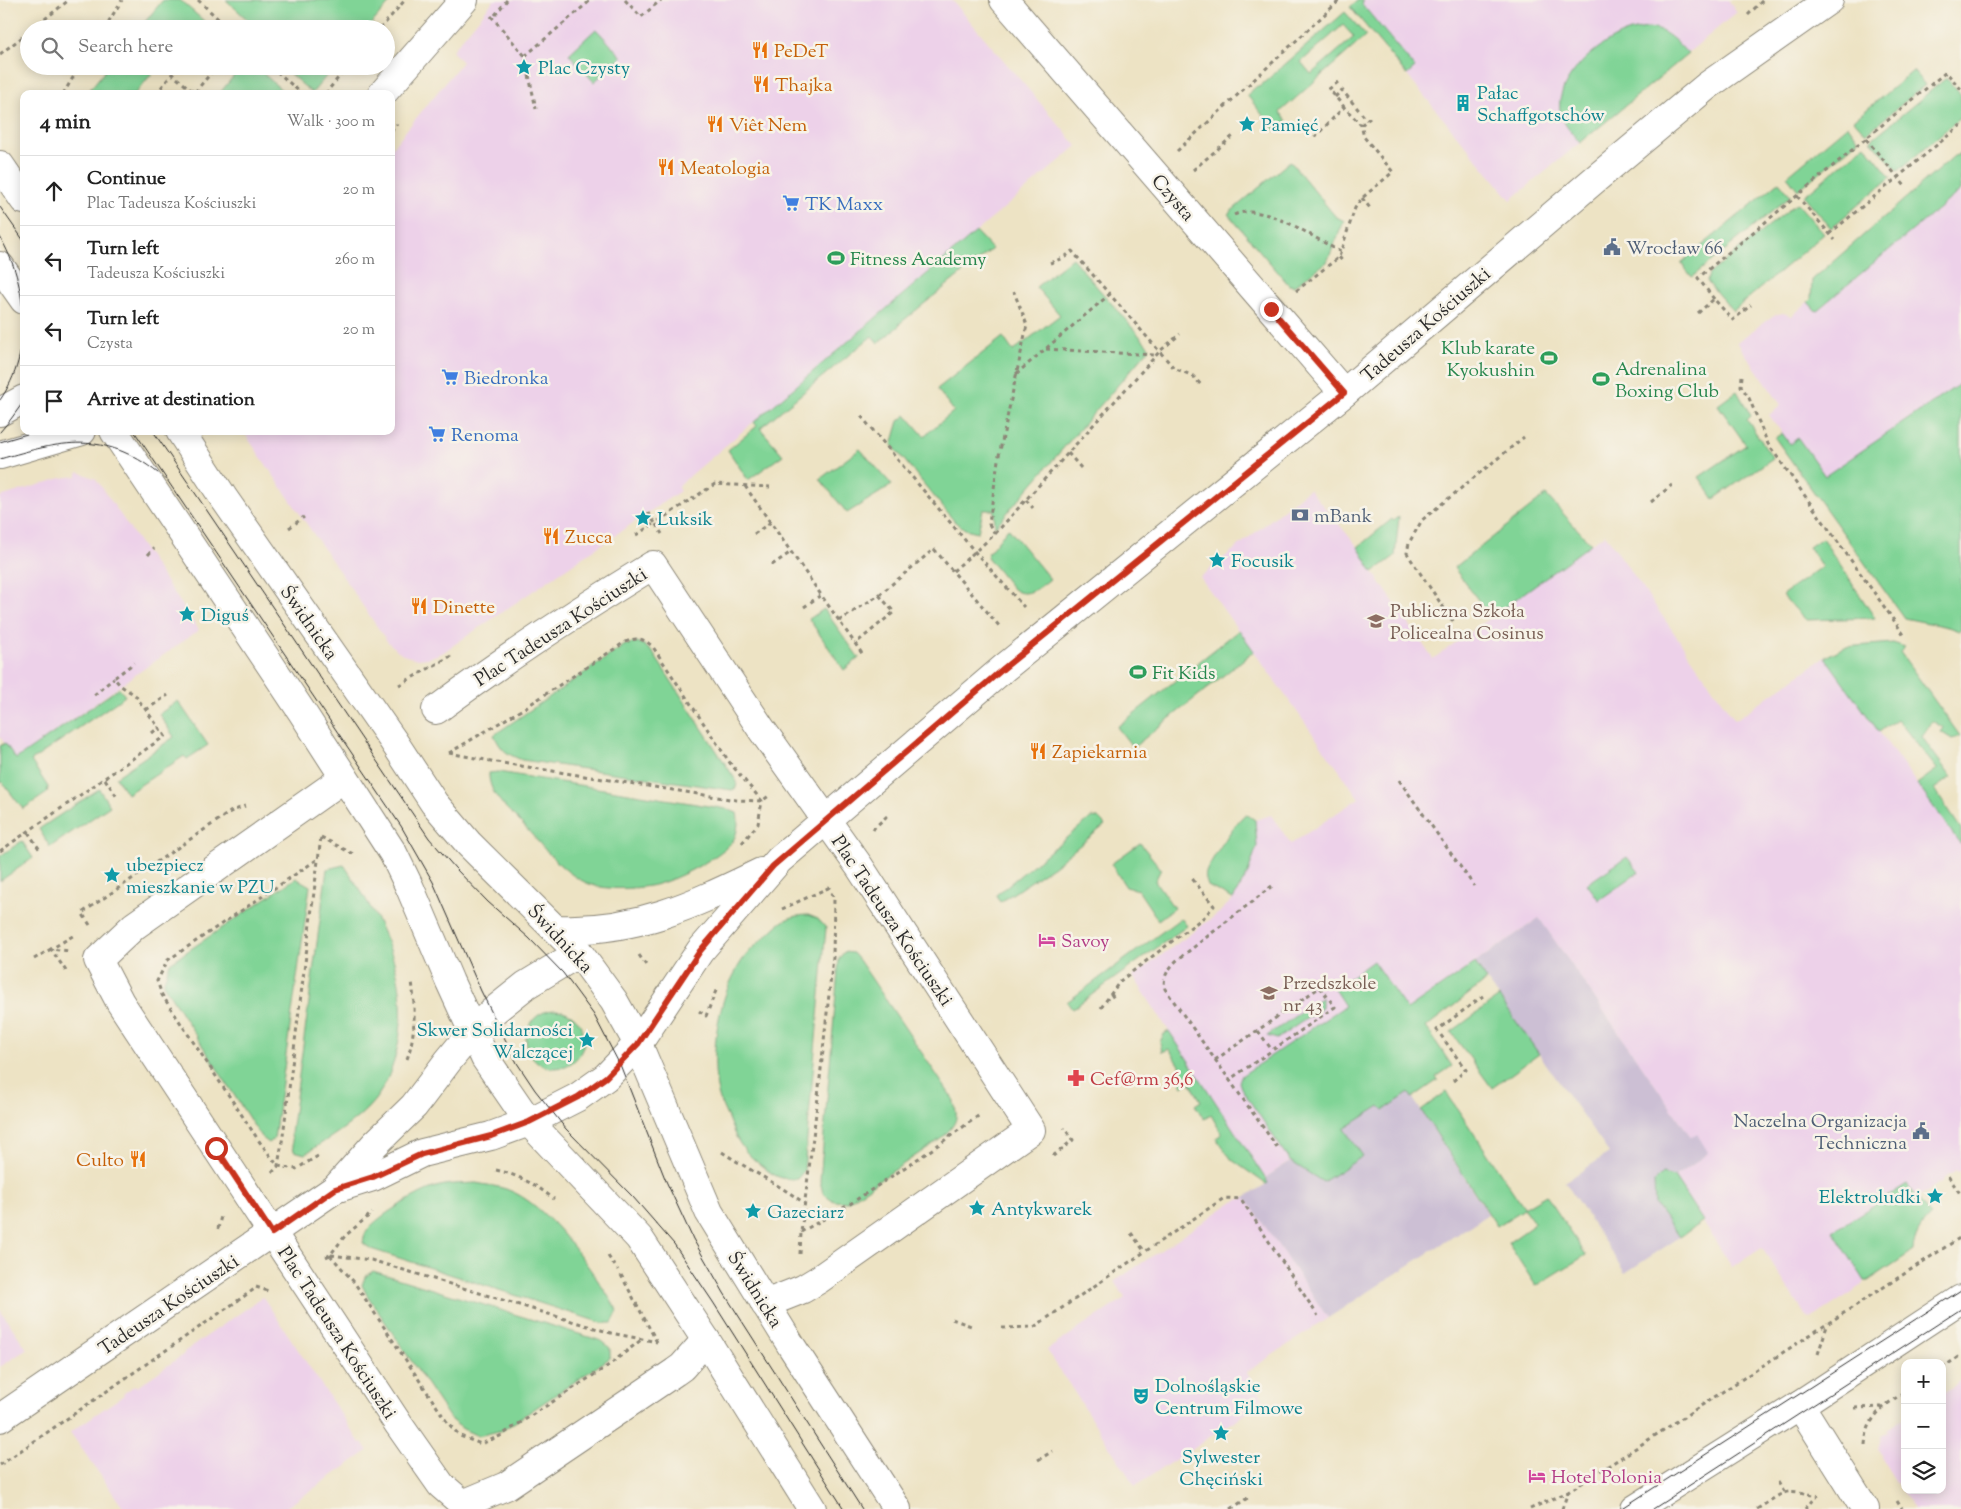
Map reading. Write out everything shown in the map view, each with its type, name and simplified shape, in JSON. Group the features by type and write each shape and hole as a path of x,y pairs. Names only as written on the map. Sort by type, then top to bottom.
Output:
{"street":[{"name":"Czysta","path":"1004,0 1344,393"},
{"name":"Tadeusza Kościuszki","path":"335,1189 373,1177 422,1154 491,1136 529,1122 578,1097 606,1077 638,1044 700,951 773,866 1004,668 1344,393 1707,86 1829,0"},
{"path":"386,90 475,5"},
{"path":"0,165 20,194"},
{"path":"0,266 20,294"},
{"path":"0,412 20,401"},
{"path":"0,455 68,435"},
{"path":"117,435 302,712 392,853 410,888 484,1058 529,1122 639,1238 706,1340 812,1509"},
{"name":"Świdnicka","path":"183,435 223,497 392,739 434,803 468,844 580,953 614,1001 638,1044 709,1212 765,1304 897,1509"},
{"name":"Plac Tadeusza Kościuszki","path":"436,710 497,665 552,628 653,565 762,730 859,866 1031,1130 818,1280 804,1289 765,1304"},
{"name":"Plac Tadeusza Kościuszki","path":"344,778 134,926 98,960 120,1002 422,1458 441,1484 463,1504 506,1486 682,1367 706,1340"},
{"name":"Tadeusza Kościuszki","path":"556,929 588,929 656,918 715,894 773,866"},
{"name":"Tadeusza Kościuszki","path":"0,1418 335,1189 375,1144 414,1106 472,1032 526,985 580,953"},
{"path":"1635,1509 1800,1405 1961,1299"},
{"path":"1800,1405 1865,1509"}],"path":[{"path":"43,20 69,0"},
{"path":"110,20 122,0"},
{"path":"198,0 219,20"},
{"path":"388,20 405,0"},
{"path":"525,56 592,0"},
{"path":"625,0 641,17 661,0"},
{"path":"1171,157 1340,0"},
{"path":"475,5 525,56 536,109"},
{"path":"0,54 20,39"},
{"path":"1751,305 1733,320 1698,278 1946,72 1961,89"},
{"path":"65,90 75,75"},
{"path":"159,90 171,75"},
{"path":"173,75 191,90"},
{"path":"197,90 210,75"},
{"path":"281,75 298,90"},
{"path":"328,90 341,75"},
{"path":"1290,296 1339,256 1355,208 1362,198 1393,172 1364,136 1361,125 1329,89 1338,82"},
{"path":"1335,97 1342,90 1369,119 1361,125"},
{"path":"1313,138 1344,107"},
{"path":"1830,234 1961,125"},
{"path":"1187,176 1233,136"},
{"path":"1866,139 1905,186"},
{"path":"1797,196 1835,240"},
{"path":"1362,198 1370,208"},
{"path":"1232,216 1238,213 1257,212 1295,225 1341,252"},
{"path":"1050,263 1065,257 1072,251 1158,353 1174,368 1193,376 1202,386"},
{"path":"1339,256 1344,263"},
{"path":"995,534 988,524 998,460 1026,325 1014,292"},
{"path":"1016,374 1110,294"},
{"path":"1698,312 1714,299"},
{"path":"953,571 995,534 1158,353 1180,334"},
{"path":"1046,349 1158,353"},
{"path":"1742,376 1741,386 1768,444 1905,636"},
{"path":"862,416 975,552 1024,607"},
{"path":"1468,610 1452,620 1407,553 1409,543 1422,520 1524,437"},
{"path":"1068,454 1081,468"},
{"path":"635,536 715,484 770,487"},
{"path":"1651,502 1672,485"},
{"path":"745,486 863,655"},
{"path":"1026,500 1033,508"},
{"path":"648,513 666,539"},
{"path":"289,528 304,517"},
{"path":"754,534 771,522"},
{"path":"839,621 879,595 934,549 1000,627"},
{"path":"772,565 791,552"},
{"path":"804,607 821,595"},
{"path":"855,644 894,612 879,595"},
{"path":"736,848 758,824 762,801 730,763 653,647 644,640 636,638 625,642 526,707 449,753 736,800 762,801 775,792"},
{"path":"399,685 458,651"},
{"path":"94,695 134,663"},
{"path":"0,851 165,736 135,695 121,686 114,678"},
{"path":"146,710 168,695"},
{"path":"152,733 158,727"},
{"path":"105,779 117,797"},
{"path":"1399,780 1474,886"},
{"path":"872,837 874,828 886,817 880,809"},
{"path":"88,921 82,913 234,810"},
{"path":"28,832 40,850"},
{"path":"271,1173 278,1166 321,837 356,856"},
{"path":"318,859 168,960 157,981 162,995 278,1166 296,1169 326,1152"},
{"path":"145,871 149,877"},
{"path":"1101,1008 1120,981 1204,917 1214,906 1190,876"},
{"path":"779,912 806,896 828,888 834,883"},
{"path":"1272,886 1176,961 1166,972 1163,982 1165,989 1277,1147"},
{"path":"799,1252 833,957 834,898 828,888"},
{"path":"85,929 97,921"},
{"path":"67,973 51,949 79,932"},
{"path":"637,952 652,974"},
{"path":"405,1063 411,1049 415,1006 412,974"},
{"path":"706,1016 720,982"},
{"path":"1215,1060 1320,987 1335,1007 1229,1080"},
{"path":"1111,994 1115,1000"},
{"path":"1453,1081 1466,1070 1438,1030 1483,996"},
{"path":"1258,1031 1272,1050"},
{"path":"801,1232 850,1204 931,1150 974,1118 1009,1097"},
{"path":"722,1152 784,1188 804,1203"},
{"path":"489,1168 514,1174 534,1184 557,1201"},
{"path":"1948,1176 1961,1195"},
{"path":"1002,1328 1034,1327 1224,1198 1241,1199 1318,1316"},
{"path":"330,1255 345,1236 377,1210"},
{"path":"1131,1233 1145,1252"},
{"path":"1530,1509 1568,1492 1961,1237"},
{"path":"604,1250 621,1274 661,1348"},
{"path":"330,1255 371,1260 611,1333 658,1342"},
{"path":"330,1255 354,1282 447,1422 460,1436 481,1444 500,1436 609,1364 641,1340"},
{"path":"252,1282 256,1288 274,1292"},
{"path":"0,1465 256,1288"},
{"path":"952,1319 974,1327"},
{"path":"1946,1365 1961,1356"},
{"path":"1865,1448 1866,1433 1876,1415 1882,1407 1901,1395"},
{"path":"1038,1460 1053,1451"},
{"path":"1778,1482 1784,1492"},
{"path":"1562,1509 1568,1492"},
{"path":"1758,1509 1784,1492 1799,1492 1816,1496"},
{"path":"1804,1509 1816,1496 1822,1493"},
{"path":"1232,1509 1249,1498"}],"shaded area":[{"path":"494,0 952,0 1077,146 677,487 680,491 442,653 418,659 406,656 387,641 246,435 395,435 395,144 462,62 452,51"},
{"path":"1358,0 1728,0 1737,12 1511,200 1350,7"},
{"path":"1961,158 1961,618 1904,618 1775,438 1782,433 1769,415 1781,405 1737,342 1774,315 1783,313 1792,316 1811,299 1812,280"},
{"path":"79,472 96,479 199,630 16,759 0,737 0,497 61,478 77,476"},
{"path":"1309,489 1358,547 1433,659 1605,534 1735,720 1825,657 1961,845 1961,1171 1958,1173 1956,1171 1943,1179 1944,1181 1940,1184 1918,1197 1907,1184 1834,1232 1865,1281 1863,1285 1811,1319 1807,1318 1762,1248 1732,1267 1674,1177 1707,1154 1691,1137 1539,918 1407,1010 1290,1161 1265,1178 1133,976 1219,913 1233,899 1247,875 1257,846 1255,820 1271,815 1291,844 1359,798 1200,577"},
{"path":"1539,918 1691,1137 1697,1134 1708,1152 1674,1177 1662,1174 1655,1204 1680,1237 1625,1273 1565,1182 1609,1153 1475,963"},
{"path":"1405,1086 1488,1214 1328,1318 1245,1197 1268,1183 1265,1178"},
{"path":"1245,1197 1328,1318 1247,1372 1265,1401 1135,1486 1047,1350 1125,1298 1115,1281 1231,1203"},
{"path":"263,1297 360,1443 362,1442 368,1451 284,1509 124,1509 70,1432 124,1395 135,1385 137,1387"},
{"path":"0,1310 27,1349 0,1367"},
{"path":"1961,1381 1961,1509 1913,1509 1904,1494 1946,1494 1946,1390"},
{"path":"1901,1420 1901,1490 1881,1458 1882,1456 1878,1449 1881,1435 1888,1431 1887,1429"}],"green space":[{"path":"163,0 180,0 203,20 146,20"},
{"path":"226,0 392,0 375,20 248,20"},
{"path":"1358,0 1363,0 1361,3 1415,68 1407,75 1350,7"},
{"path":"1345,12 1366,36 1280,112 1287,121 1275,131 1247,95 1257,86 1259,87","holes":["1343,25 1354,37 1311,74 1301,62"]},
{"path":"1648,28 1665,33 1675,40 1688,54 1580,143 1568,128 1560,111 1560,99 1571,75 1591,54 1614,38 1628,32"},
{"path":"596,29 622,57 594,82 569,54"},
{"path":"1913,71 1925,85 1866,134 1854,120"},
{"path":"102,75 151,75 138,90 89,90"},
{"path":"235,75 265,75 282,90 222,90"},
{"path":"291,75 327,75 315,90 309,90"},
{"path":"1945,79 1961,95 1961,117 1898,171 1871,140"},
{"path":"1848,125 1859,140 1798,190 1787,176"},
{"path":"1865,145 1891,177 1831,228 1804,196"},
{"path":"1961,154 1961,190 1816,311 1808,302 1811,299 1812,280 1954,156"},
{"path":"1290,161 1335,216 1344,221 1327,262 1294,286 1289,285 1228,214"},
{"path":"1779,182 1791,196 1692,277 1681,263"},
{"path":"1797,203 1824,234 1733,311 1707,281 1709,274"},
{"path":"976,232 992,249 878,343 872,336 760,428 783,455 748,480 728,450 757,426 754,422"},
{"path":"1072,258 1150,348 995,527 994,510 983,510 978,532 965,529 955,522 892,445 899,421 906,415 924,436 954,411 937,389 1003,337 1013,351 1060,315 1036,287"},
{"path":"1961,383 1961,630 1959,631 1904,618 1775,438 1782,433 1790,444 1798,438 1825,476"},
{"path":"1737,391 1751,416 1747,420 1773,458 1714,499 1699,477 1746,445 1718,405"},
{"path":"860,449 892,485 847,513 820,479"},
{"path":"1546,495 1591,544 1491,617 1454,568"},
{"path":"1399,516 1395,556 1373,572 1358,547 1392,519 1394,521"},
{"path":"1008,528 1050,579 1028,593 1018,592 1013,589 987,557"},
{"path":"1822,538 1875,618 1806,620 1782,595 1822,567 1809,547"},
{"path":"824,609 859,658 844,670 809,619"},
{"path":"1239,630 1254,651 1135,746 1131,745 1117,727"},
{"path":"637,642 653,653 737,782 736,788 732,790 522,760 508,753 499,745 494,735 625,645"},
{"path":"1893,643 1905,647 1900,652 1960,736 1952,739 1941,732 1944,728 1932,721 1922,737 1951,777 1934,789 1961,829 1961,845 1917,784 1937,769 1897,719 1879,732 1825,657 1845,647"},
{"path":"119,688 125,696 31,761 48,787 47,793 23,809 2,782 0,783 0,746 5,743 16,759"},
{"path":"178,701 208,745 187,759 184,756 127,794 116,777 174,737 159,714"},
{"path":"498,772 727,809 737,813 737,831 732,842 716,856 669,880 649,886 628,888 606,888 592,885 563,867 501,802 492,788 489,773"},
{"path":"99,789 110,806 50,847 39,829"},
{"path":"1246,814 1255,820 1257,846 1247,875 1233,899 1208,886 1206,874 1209,865 1225,840"},
{"path":"1092,817 1098,818 1105,825 1054,866 1000,902 996,895"},
{"path":"22,841 33,858 0,881 0,856"},
{"path":"1140,843 1161,869 1155,881 1174,908 1158,920 1138,890 1126,887 1111,864"},
{"path":"1627,857 1639,872 1599,900 1587,884"},
{"path":"344,865 371,908 391,952 401,999 401,1023 393,1063 385,1083 374,1101 351,1123 305,1154 294,1151 291,1134 327,869"},
{"path":"296,878 310,886 274,1139 269,1143 261,1137 163,984 170,963"},
{"path":"808,915 818,919 826,928 804,1171 797,1179 790,1179 780,1177 767,1170 751,1157 736,1137 718,1093 715,1047 724,999 729,984 741,962 755,946 783,921 793,917"},
{"path":"1181,918 1187,926 1072,1009 1067,1002"},
{"path":"844,952 853,953 859,960 953,1099 956,1112 954,1124 942,1138 847,1202 834,1201 823,1193 820,1181 839,959"},
{"path":"1373,961 1407,1010 1475,963 1487,980 1426,1027 1452,1066 1436,1077 1438,1080 1412,1098 1409,1093 1384,1110 1380,1106 1344,1129 1363,1156 1323,1182 1290,1161 1241,1088 1239,1082 1241,1076 1345,1006 1334,989"},
{"path":"1322,997 1322,1008 1277,1039 1267,1036"},
{"path":"1499,997 1539,1054 1492,1088 1451,1032"},
{"path":"555,1010 566,1012 579,1023 584,1039 582,1050 571,1063 555,1068 544,1066 531,1055 526,1039 528,1028 539,1015"},
{"path":"1169,1031 1268,1183 1266,1184 1232,1160 1216,1138 1222,1134 1211,1115 1204,1119 1195,1105 1201,1101 1190,1082 1183,1086 1174,1072 1181,1067 1169,1049 1162,1052 1160,1042 1164,1034"},
{"path":"1446,1092 1524,1208 1546,1195 1586,1255 1536,1286 1508,1243 1535,1224 1524,1209 1497,1226 1421,1110"},
{"path":"1662,1174 1674,1177 1703,1221 1680,1237 1655,1204 1654,1182"},
{"path":"476,1183 506,1189 522,1197 539,1209 554,1224 583,1260 618,1311 612,1323 602,1323 371,1249 363,1243 366,1232 371,1226 417,1195 444,1185"},
{"path":"1907,1184 1931,1216 1918,1232 1913,1251 1868,1281 1865,1281 1833,1231"},
{"path":"373,1271 602,1341 610,1348 610,1358 503,1430 478,1436 463,1429 451,1420 367,1295 362,1285 365,1277"}],"tram line":[{"path":"0,207 20,235"},
{"path":"0,237 17,276 20,292"},
{"path":"0,400 11,381 20,350"},
{"path":"0,432 20,407"},
{"path":"0,442 24,435"},
{"path":"137,435 401,826 433,882 481,991 517,1063 535,1090 566,1129 633,1197 674,1244 713,1302 844,1509"},
{"path":"156,435 429,838 488,902 529,938 563,973 594,1015 621,1067 666,1181 693,1239 724,1293 862,1509"},
{"path":"0,459 63,444 82,443 119,450 138,459 158,473"},
{"path":"1621,1509 1961,1290"},
{"path":"1653,1509 1961,1309"}],"place":[{"name":"PeDeT","path":"760,50"},
{"name":"Plac Czysty","path":"524,67"},
{"name":"Thajka","path":"761,84"},
{"name":"Pałac Schaffgotschów","path":"1463,103"},
{"name":"Viêt Nem","path":"715,124"},
{"name":"Pamięć","path":"1247,124"},
{"name":"Meatologia","path":"666,167"},
{"name":"TK Maxx","path":"791,203"},
{"name":"Wrocław 66","path":"1612,247"},
{"name":"Fitness Academy","path":"836,258"},
{"name":"Klub karate Kyokushin","path":"1549,358"},
{"name":"Biedronka","path":"450,377"},
{"name":"Adrenalina Boxing Club","path":"1601,379"},
{"name":"Renoma","path":"437,434"},
{"name":"mBank","path":"1300,515"},
{"name":"Luksik","path":"643,518"},
{"name":"Zucca","path":"551,536"},
{"name":"Focusik","path":"1217,560"},
{"name":"Dinette","path":"419,606"},
{"name":"Diguś","path":"187,614"},
{"name":"Publiczna Szkoła Policealna Cosinus","path":"1376,621"},
{"name":"Fit Kids","path":"1138,672"},
{"name":"Zapiekarnia","path":"1038,751"},
{"name":"ubezpiecz mieszkanie w PZU","path":"112,875"},
{"name":"Savoy","path":"1047,940"},
{"name":"Przedszkole nr 43","path":"1269,993"},
{"name":"Skwer Solidarności Walczącej","path":"587,1040"},
{"name":"Cef@rm 36,6","path":"1076,1078"},
{"name":"Naczelna Organizacja Techniczna","path":"1921,1131"},
{"name":"Culto","path":"138,1159"},
{"name":"Elektroludki","path":"1935,1196"},
{"name":"Antykwarek","path":"977,1208"},
{"name":"Gazeciarz","path":"753,1211"},
{"name":"Dolnośląskie Centrum Filmowe","path":"1141,1396"},
{"name":"Sylwester Chęciński","path":"1221,1433"},
{"name":"Hotel Polonia","path":"1537,1476"}],"route":[{"path":"216,1148 272,1233 335,1189 373,1177 422,1154 446,1146 491,1136 529,1122 578,1097 606,1077 638,1044 700,951 773,866 1004,668 1344,393 1271,309"}]}
